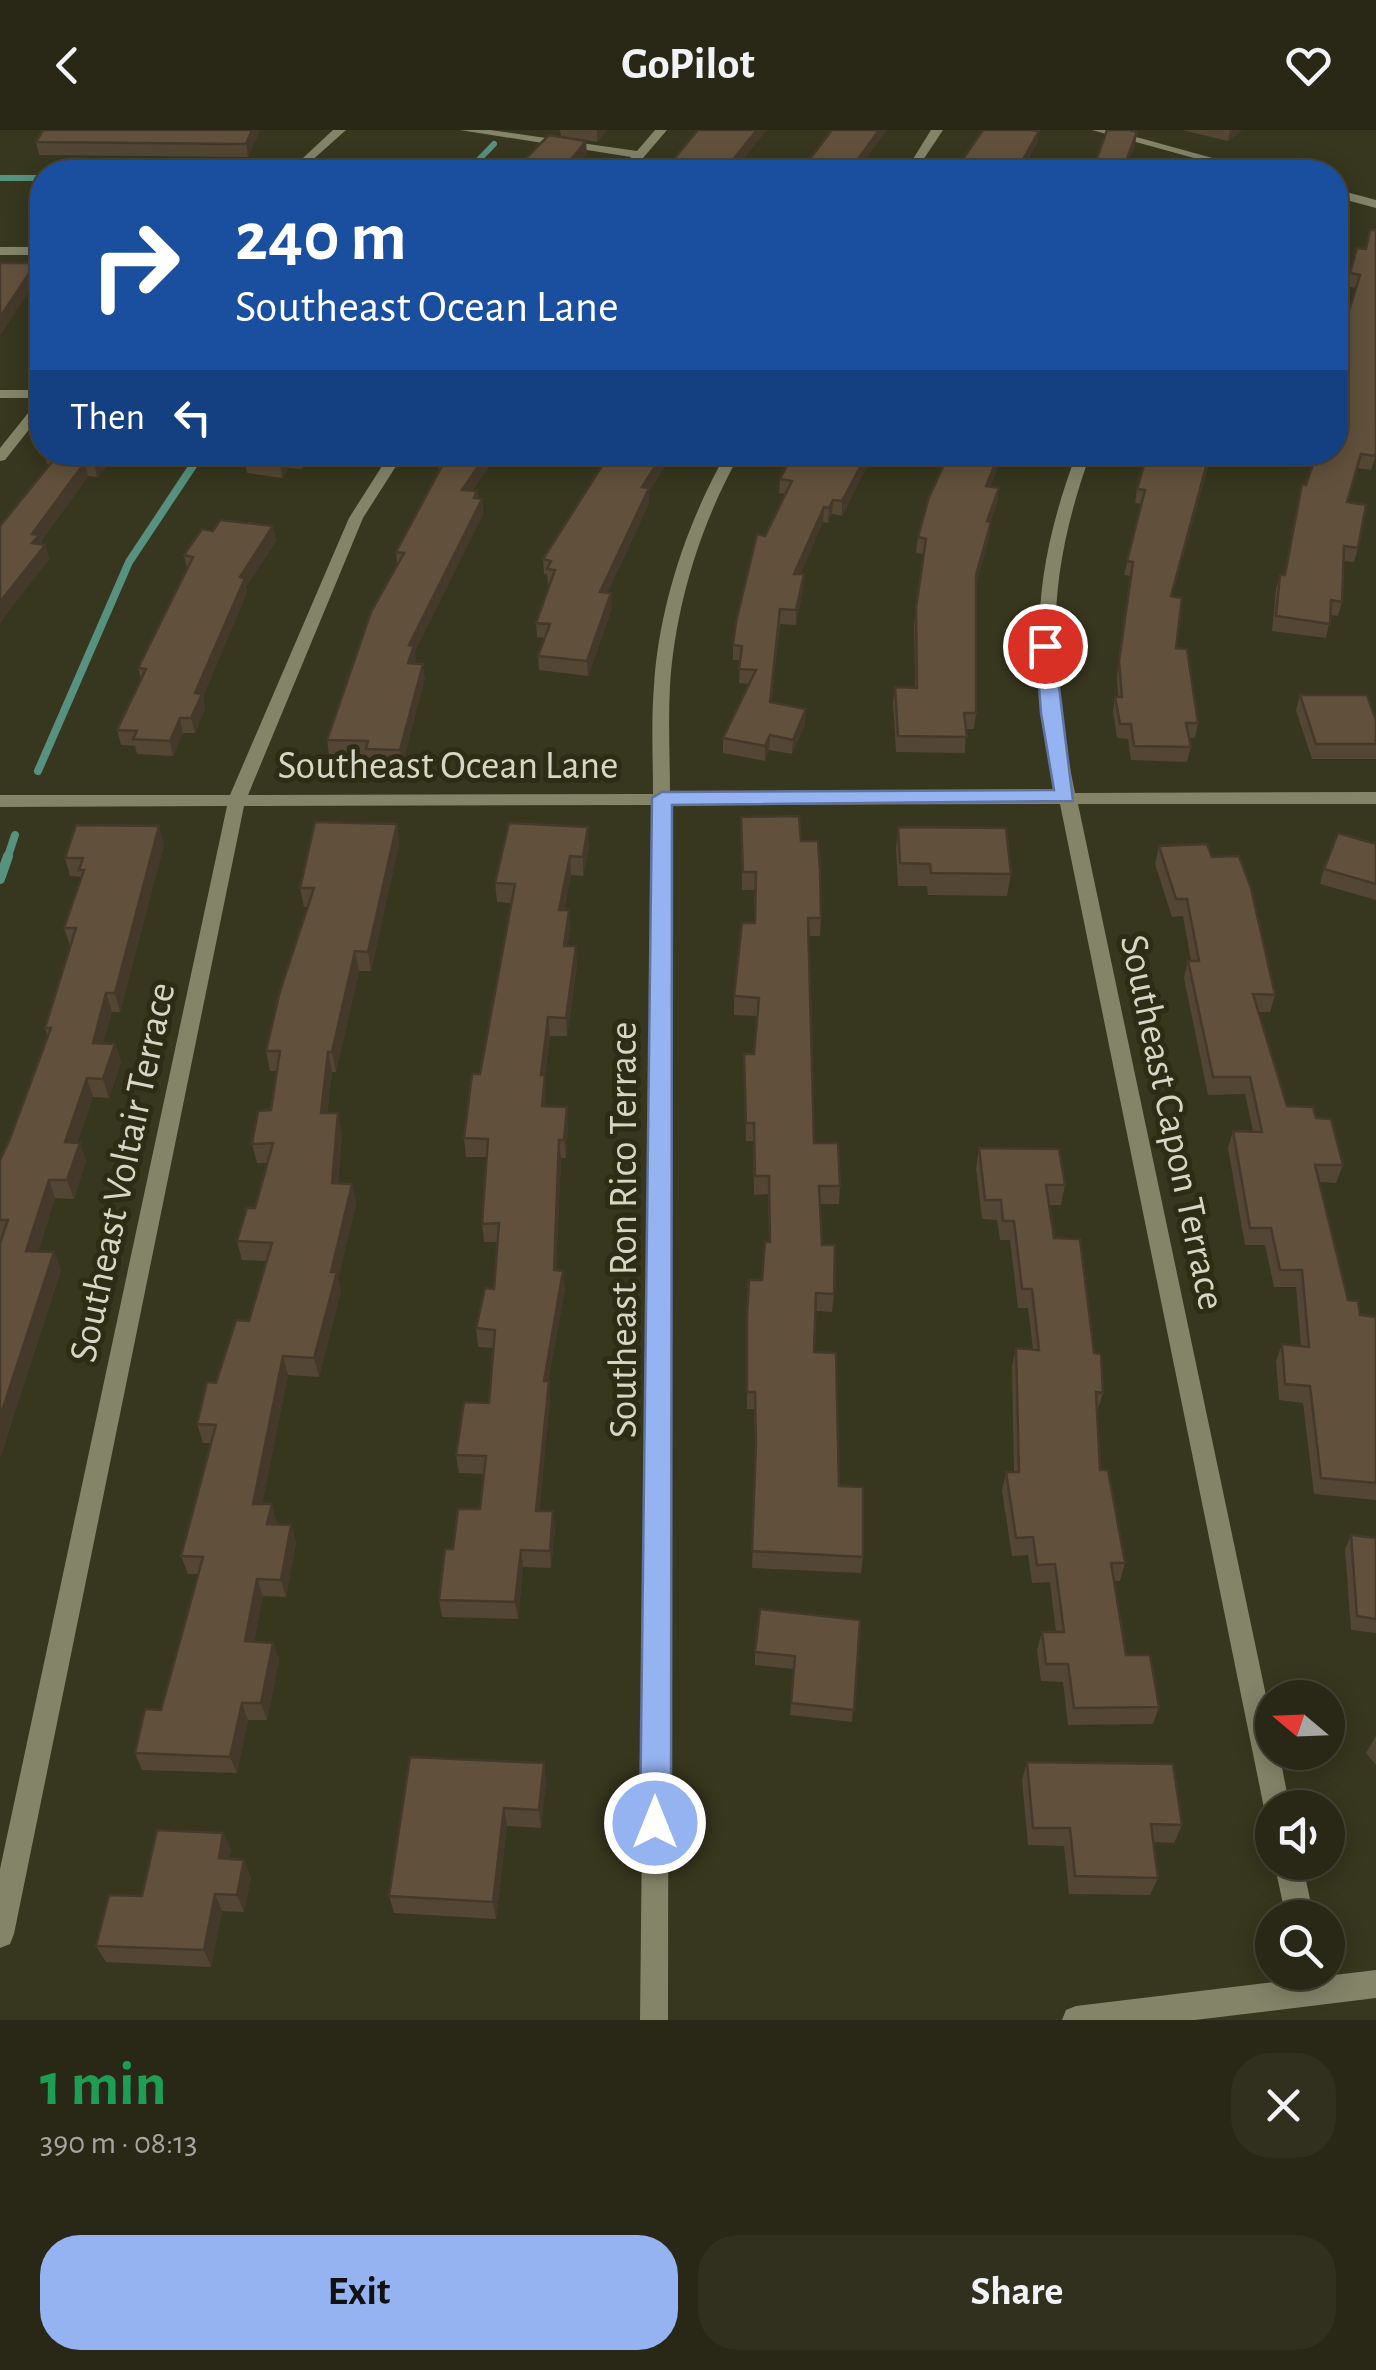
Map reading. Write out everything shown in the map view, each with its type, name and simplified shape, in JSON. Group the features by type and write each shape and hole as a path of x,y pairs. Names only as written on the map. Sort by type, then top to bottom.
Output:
{"street":[{"path":"306,160 340,130"},
{"path":"466,130 640,155"},
{"path":"636,160 661,130"},
{"path":"917,160 936,130"},
{"path":"1098,130 1210,160"},
{"path":"1348,196 1376,204"},
{"path":"0,251 30,251"},
{"path":"0,394 30,394"},
{"path":"0,457 30,420"},
{"name":"Southeast Voltair Terrace","path":"0,1934 237,800 356,518 390,465"},
{"name":"Southeast Ron Rico Terrace","path":"654,2020 662,684 675,600 697,525 727,465"},
{"name":"Southeast Capon Terrace","path":"1079,465 1061,512 1046,575 1050,713 1273,1790"},
{"name":"Southeast Ocean Lane","path":"0,802 1376,798"},
{"path":"1345,1983 1376,1984"},
{"path":"1076,2020 1264,1990"}],"building":[{"path":"43,130 252,130 246,144 36,142"},
{"path":"698,130 757,130 733,160 673,160"},
{"path":"832,130 879,130 858,160 809,160"},
{"path":"983,130 1039,131 1023,160 962,160"},
{"path":"1107,130 1137,132 1126,160 1096,160"},
{"path":"549,135 586,141 571,160 524,160"},
{"path":"1370,230 1376,230 1376,452 1375,456 1361,454 1347,502 1366,505 1358,548 1344,546 1342,602 1331,600 1330,624 1276,616 1280,575 1285,575 1302,484 1306,485 1313,465 1348,465 1348,314 1360,275 1350,273 1357,248 1366,249"},
{"path":"0,263 30,263 30,272 0,317"},
{"path":"49,465 83,465 32,534 39,535 32,543 45,545 0,602 0,526"},
{"path":"442,465 479,465 462,490 477,491 474,498 482,499 409,645 414,646 408,663 423,664 400,750 366,749 368,741 327,740 371,612 404,553 396,552"},
{"path":"603,465 656,465 642,487 649,488 600,592 611,593 587,661 538,656 550,624 536,623 555,570 547,569 551,561 543,559"},
{"path":"787,465 861,465 842,501 833,500 829,508 824,507 794,574 804,574 796,610 780,609 770,702 806,709 793,740 770,735 765,746 723,738 756,670 739,669 742,646 733,645 757,534 765,536 792,481 780,479"},
{"path":"944,465 995,465 986,486 999,488 987,521 991,522 976,575 976,713 964,713 967,737 898,736 895,687 917,688 916,608 926,539 918,537 929,497"},
{"path":"1144,465 1206,465 1171,596 1182,598 1176,648 1187,649 1198,723 1186,723 1191,747 1134,746 1131,724 1120,724 1115,697 1122,697 1119,661 1133,562 1127,561 1145,490 1137,489"},
{"path":"220,520 273,526 240,577 245,578 195,693 202,694 191,718 180,718 170,741 133,739 137,731 117,730 146,669 138,668 193,557 184,555 202,529 213,531"},
{"path":"1300,695 1367,695 1376,720 1376,744 1316,744"},
{"path":"799,816 801,841 818,841 820,871 821,918 808,918 814,1143 838,1143 840,1186 819,1186 822,1245 835,1245 834,1294 816,1293 814,1352 836,1353 839,1486 863,1487 863,1557 752,1551 756,1442 755,1392 747,1392 749,1280 762,1280 765,1242 770,1242 769,1176 755,1176 754,1123 746,1123 744,1054 754,1054 759,998 734,996 742,923 755,923 756,872 743,872 741,817"},
{"path":"315,822 397,824 368,952 355,951 332,1052 328,1052 321,1113 338,1113 332,1183 352,1184 331,1272 337,1272 314,1358 283,1356 253,1504 272,1504 267,1524 291,1525 281,1580 257,1579 245,1641 273,1643 261,1703 242,1703 230,1757 135,1753 145,1709 161,1710 203,1557 181,1556 216,1425 197,1424 207,1382 216,1383 236,1320 249,1321 272,1243 237,1241 247,1208 255,1208 273,1143 252,1144 258,1111 271,1110 280,1051 266,1051 280,991 314,888 300,888"},
{"path":"509,823 588,827 583,857 570,856 559,910 569,910 564,946 576,946 566,1018 548,1017 541,1075 545,1075 542,1106 567,1107 564,1140 559,1140 554,1270 563,1271 544,1381 549,1381 536,1511 553,1511 550,1551 521,1550 515,1602 439,1600 445,1549 453,1549 458,1509 480,1509 486,1456 456,1455 464,1402 489,1403 495,1330 476,1328 485,1288 494,1289 499,1223 482,1224 488,1139 464,1138 472,1074 480,1074 515,884 495,883"},
{"path":"76,825 159,826 115,993 106,993 93,1043 115,1044 103,1079 87,1078 65,1142 80,1143 67,1180 49,1180 26,1251 54,1252 0,1417 0,1243 8,1220 0,1220 0,1160 51,1028 45,1028 76,928 64,928 84,870 79,870 83,858 65,858"},
{"path":"898,827 1006,828 1011,874 931,873 930,864 900,863"},
{"path":"1338,833 1376,844 1376,884 1324,869"},
{"path":"1207,844 1212,857 1239,856 1251,888 1275,995 1253,994 1287,1106 1313,1107 1316,1118 1331,1119 1343,1165 1315,1165 1348,1300 1358,1301 1360,1315 1376,1317 1376,1483 1321,1478 1310,1386 1285,1384 1282,1344 1309,1347 1302,1270 1280,1270 1271,1228 1250,1228 1233,1131 1262,1132 1250,1077 1213,1077 1188,961 1199,961 1187,899 1176,899 1159,846"},
{"path":"979,1148 1059,1149 1065,1185 1046,1185 1054,1238 1080,1239 1094,1353 1101,1354 1103,1393 1096,1392 1100,1470 1108,1470 1125,1563 1111,1563 1126,1655 1150,1655 1159,1707 1074,1708 1068,1664 1046,1664 1042,1632 1064,1632 1055,1564 1037,1565 1033,1537 1016,1538 1006,1472 1019,1472 1016,1348 1039,1350 1032,1289 1022,1289 1014,1221 1003,1221 1001,1200 985,1200"},
{"path":"1351,1535 1376,1538 1376,1619 1357,1616"},
{"path":"760,1609 860,1620 854,1710 791,1703 795,1656 755,1652"},
{"path":"410,1757 544,1763 539,1810 504,1808 493,1902 389,1896"},
{"path":"1027,1762 1173,1764 1182,1825 1151,1824 1158,1878 1075,1876 1070,1828 1033,1828"},
{"path":"157,1830 223,1833 219,1858 244,1860 237,1895 215,1894 204,1950 96,1946 109,1895 142,1896"}],"waterway":[{"path":"479,160 494,144"},
{"path":"0,178 30,178"},
{"path":"38,771 129,562 193,465"},
{"path":"8,856 15,835"},
{"path":"0,879 8,856"}],"route":[{"path":"655,1823 662,798 1066,796 1050,713 1045,646"}]}
